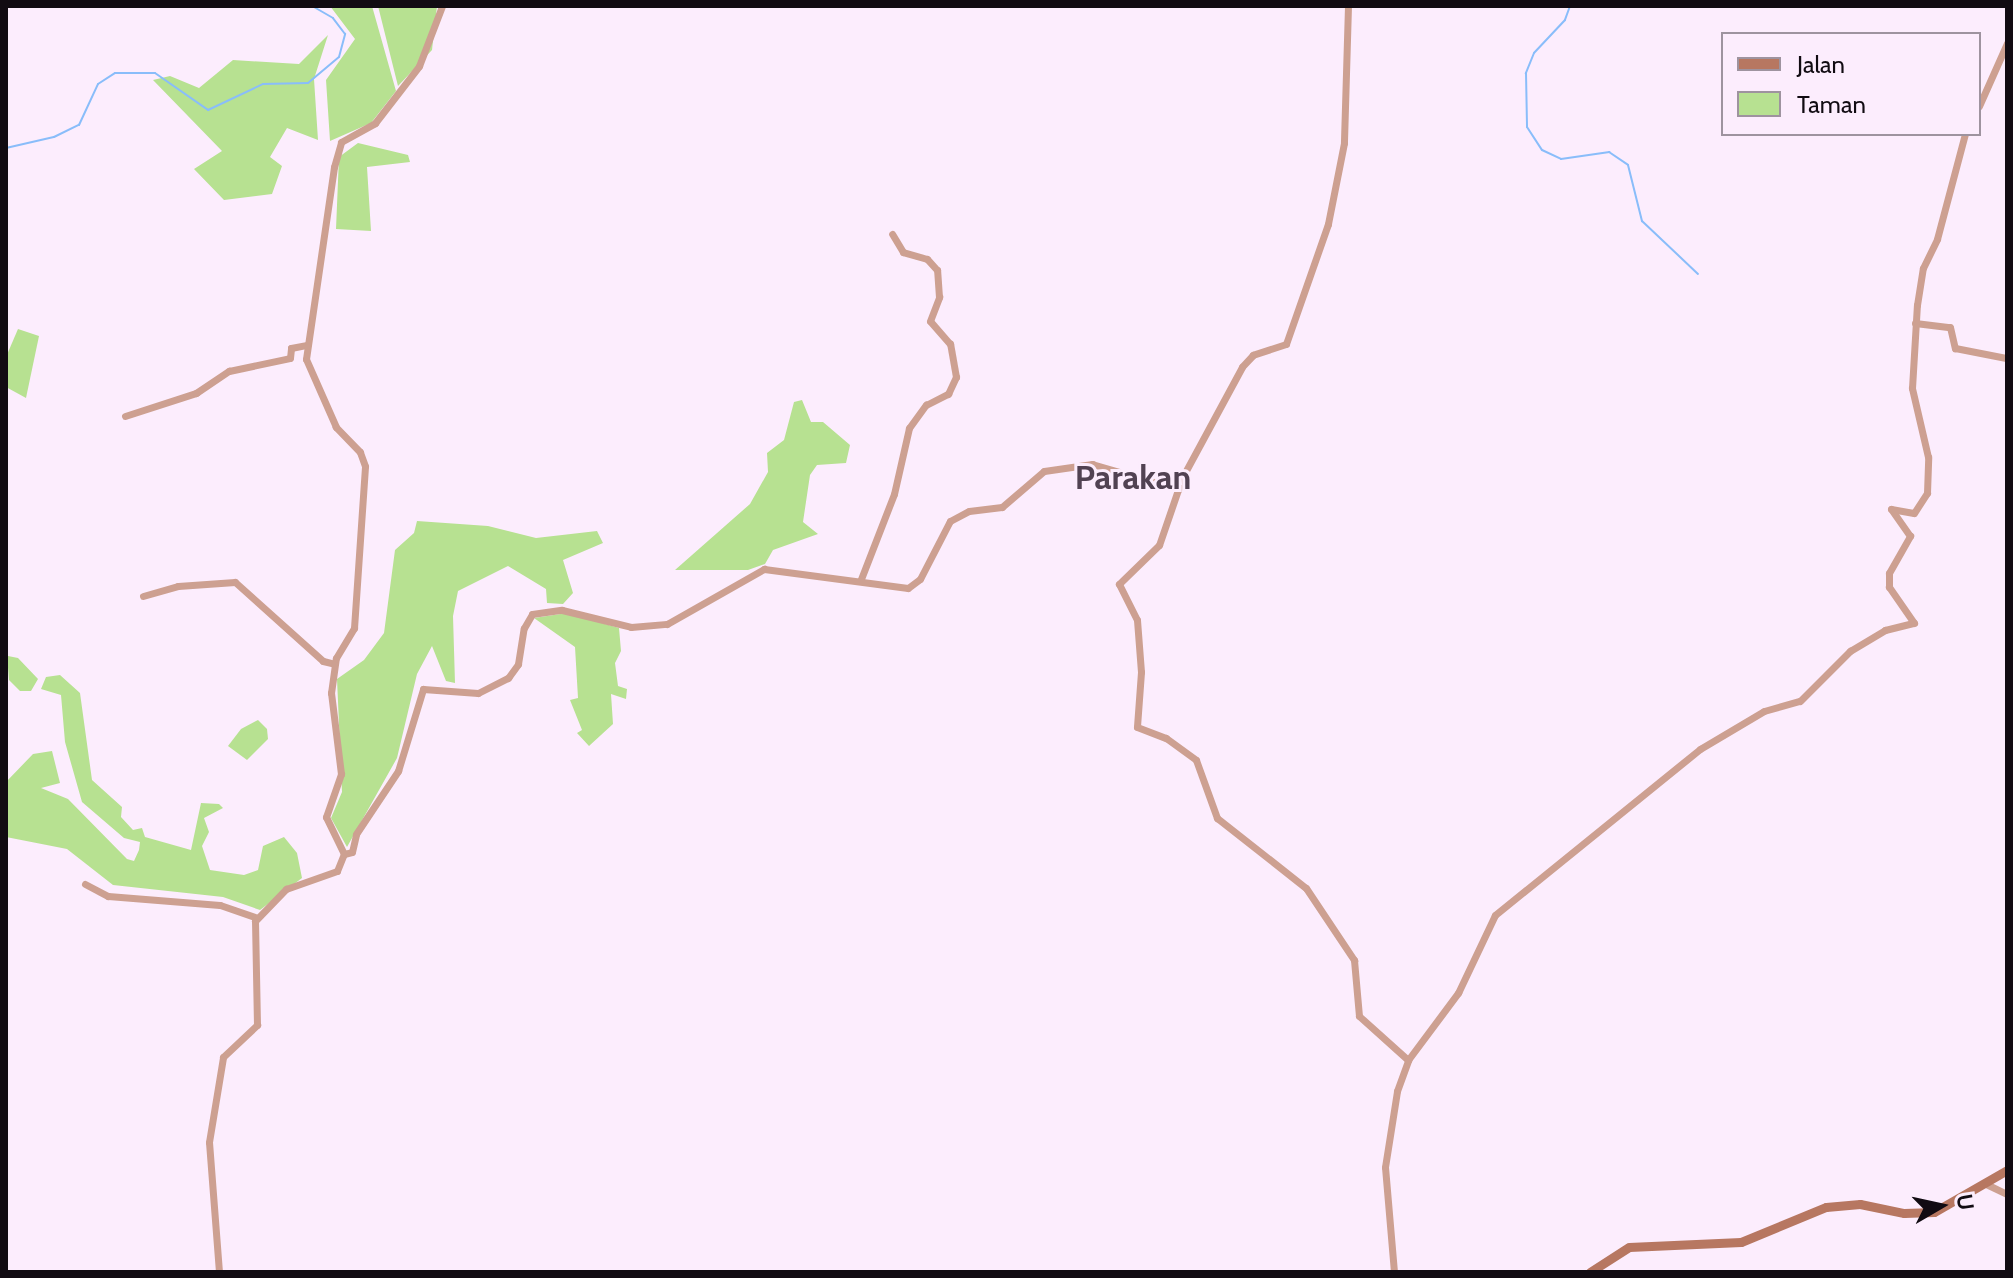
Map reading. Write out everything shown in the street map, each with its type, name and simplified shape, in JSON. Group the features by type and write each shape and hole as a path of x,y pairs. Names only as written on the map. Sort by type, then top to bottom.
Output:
{"main road":[{"path":"1590,1272 1629,1247 1741,1242 1826,1207 1860,1204 1904,1213 1934,1212 2007,1170"}],"street":[{"path":"219,1272 209,1142 223,1057 257,1025 257,918 286,889 337,871 344,854 326,817 341,774 331,693 335,664 354,628 365,466 360,452 336,427 308,369 306,345 337,150 346,137 375,123 419,66 442,6"},
{"path":"1348,6 1346,134 1328,224 1286,344 1253,355 1242,367 1178,489 1152,555 1119,581 1137,620 1141,672 1137,727 1166,738 1196,760 1217,818 1306,888 1354,960 1359,1016 1408,1060"},
{"path":"1981,102 2007,43"},
{"path":"1394,1272 1386,1148 1408,1060 1458,993 1495,915 1515,894 1625,813 1700,749 1764,711 1800,701 1843,657 1885,630 1912,626 1913,615 1888,583 1910,536 1891,509 1918,511 1929,478 1912,388 1915,323 1923,268 1937,239 1964,136"},
{"path":"861,579 894,494 909,428 926,405 948,394 956,377 950,344 930,321 939,297 937,270 927,259 903,252 892,234"},
{"path":"1915,323 1950,327 1955,348 2006,358"},
{"path":"125,416 196,393 229,371 290,358 291,348 306,345"},
{"path":"344,854 352,852 356,834 398,771 423,689 478,693 508,678 518,664 524,628 532,614 562,610 600,622 651,626 667,624 764,569 861,579 902,589 915,586 950,521 969,511 1002,507 1044,471 1092,464 1178,489"},
{"path":"143,596 178,586 235,582 323,661 335,664"},
{"path":"85,884 108,896 220,905 257,918"},
{"path":"1984,1183 2007,1194"}],"green space":[{"path":"330,6 372,6 396,91 371,123 330,141 326,80 355,39"},
{"path":"378,6 437,6 432,50 398,86"},
{"path":"328,35 314,79 318,140 287,128 270,157 282,166 272,194 224,200 194,169 222,151 153,80 170,76 199,88 233,60 299,64"},
{"path":"358,143 408,155 410,162 367,167 371,231 336,229 339,157"},
{"path":"18,329 39,336 26,398 6,387 6,357"},
{"path":"802,400 811,422 823,422 850,445 846,463 817,465 810,475 803,522 818,534 773,550 765,564 748,570 675,570 750,504 768,472 767,453 784,440 794,402"},
{"path":"417,521 488,526 536,538 597,531 603,543 563,560 573,593 563,604 547,603 546,589 508,566 458,591 453,616 455,683 446,681 432,646 417,674 397,758 347,847 331,818 342,792 337,679 364,660 384,633 395,550 414,533"},
{"path":"567,613 619,628 621,651 615,663 618,686 627,689 626,699 611,694 613,724 589,746 577,733 582,730 570,700 578,698 575,647 534,618"},
{"path":"6,643 8,656 18,658 38,679 31,691 20,691 9,680"},
{"path":"60,675 80,693 92,780 122,807 121,817 133,830 142,828 145,837 191,850 201,803 219,804 223,808 204,818 209,832 202,846 210,870 244,875 258,870 263,846 284,837 297,853 302,878 260,910 223,897 113,885 67,849 6,837 6,782 33,754 52,751 60,783 41,788 68,799 127,859 134,861 139,850 140,842 124,838 82,802 65,742 61,695 41,689 46,677"},
{"path":"258,720 267,729 268,739 247,760 228,746 241,729"}],"waterway":[{"path":"6,148 54,137 79,125 98,84 115,73 155,73 208,110 263,84 308,83 339,57 345,34 333,18 312,6"},
{"path":"1570,6 1565,20 1534,53 1526,73 1527,127 1542,150 1561,159 1609,152 1628,165 1642,221 1698,274"}],"district":[{"name":"Parakan","path":"1133,478"}]}
